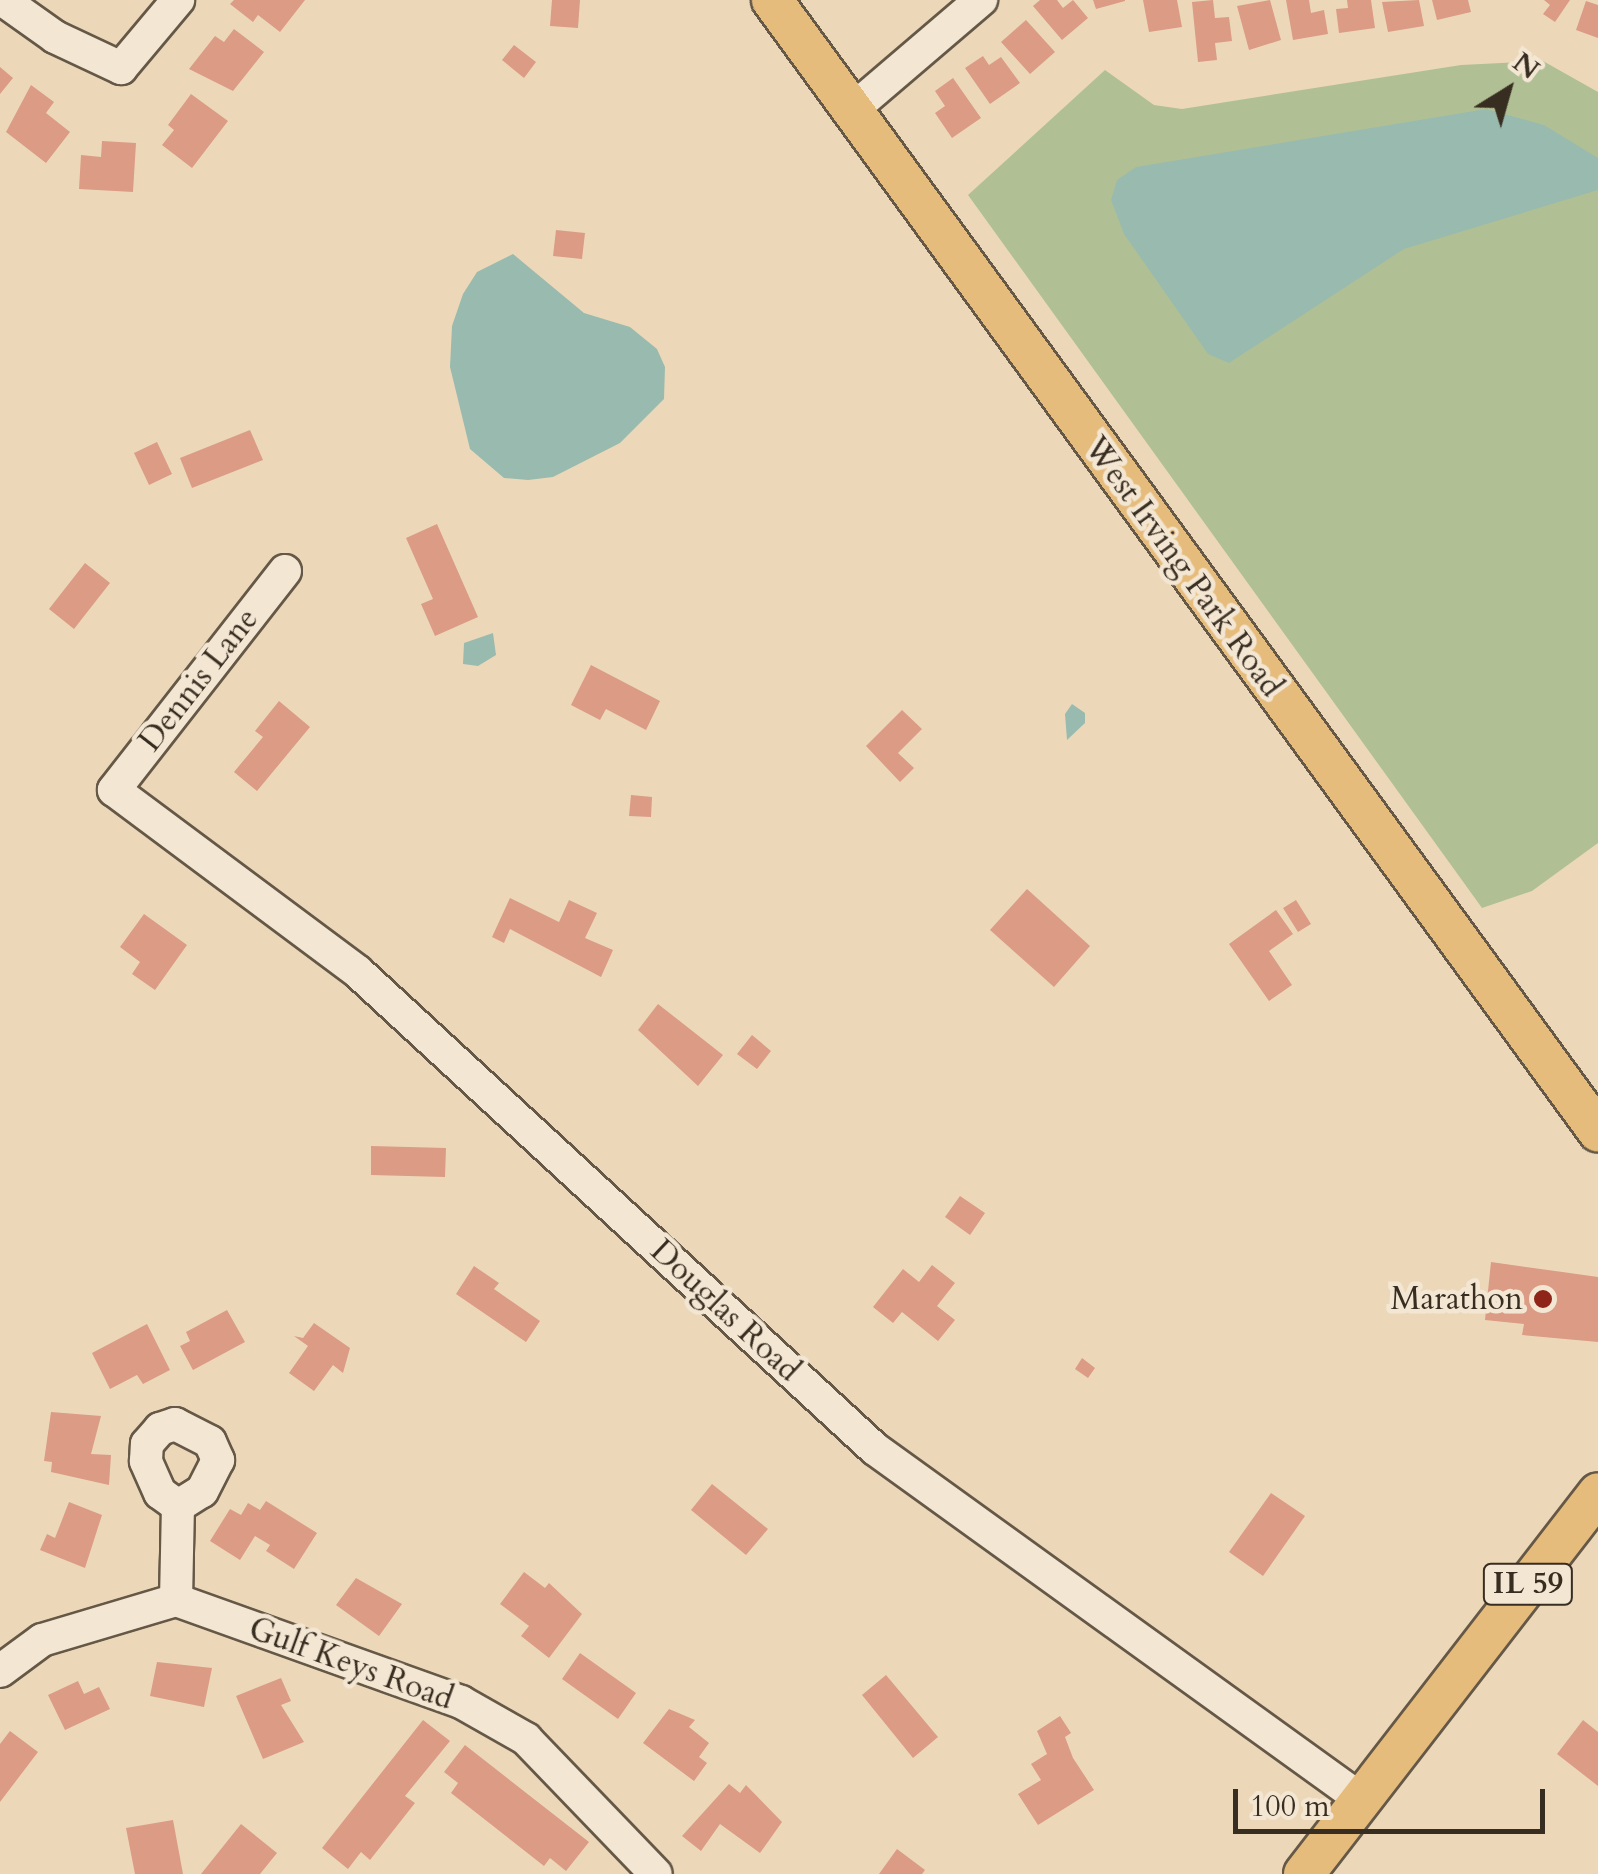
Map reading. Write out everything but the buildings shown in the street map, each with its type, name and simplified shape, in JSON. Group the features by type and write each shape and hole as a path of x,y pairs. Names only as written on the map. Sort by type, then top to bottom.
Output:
{"main road":[{"name":"West Irving Park Road","path":"772,0 1598,1131"},
{"name":"IL 59","path":"1304,1874 1598,1493"}],"street":[{"path":"4,0 55,37 121,68 178,0"},
{"path":"852,110 981,0"},
{"name":"Dennis Lane","path":"114,790 285,571"},
{"name":"Douglas Road","path":"114,790 358,972 875,1449 1362,1800"},
{"path":"0,1671 42,1640 176,1600 178,1506"},
{"name":"Gulf Keys Road","path":"176,1600 477,1712 526,1739 649,1871"}],"green space":[{"path":"1543,61 1598,92 1598,843 1532,891 1482,908 968,195 1105,70 1154,105 1182,109 1461,65"}],"water":[{"path":"1486,109 1544,125 1598,158 1598,190 1404,249 1229,363 1208,354 1124,234 1111,200 1117,180 1136,167"},
{"path":"513,254 584,313 630,327 657,349 665,367 664,399 620,443 553,477 504,478 470,449 450,367 452,326 463,294 477,272"},
{"path":"493,633 496,655 478,666 463,664 464,643"},
{"path":"1072,704 1085,713 1085,723 1067,740 1065,714"}],"place":[{"name":"Marathon","path":"1543,1299"}]}
